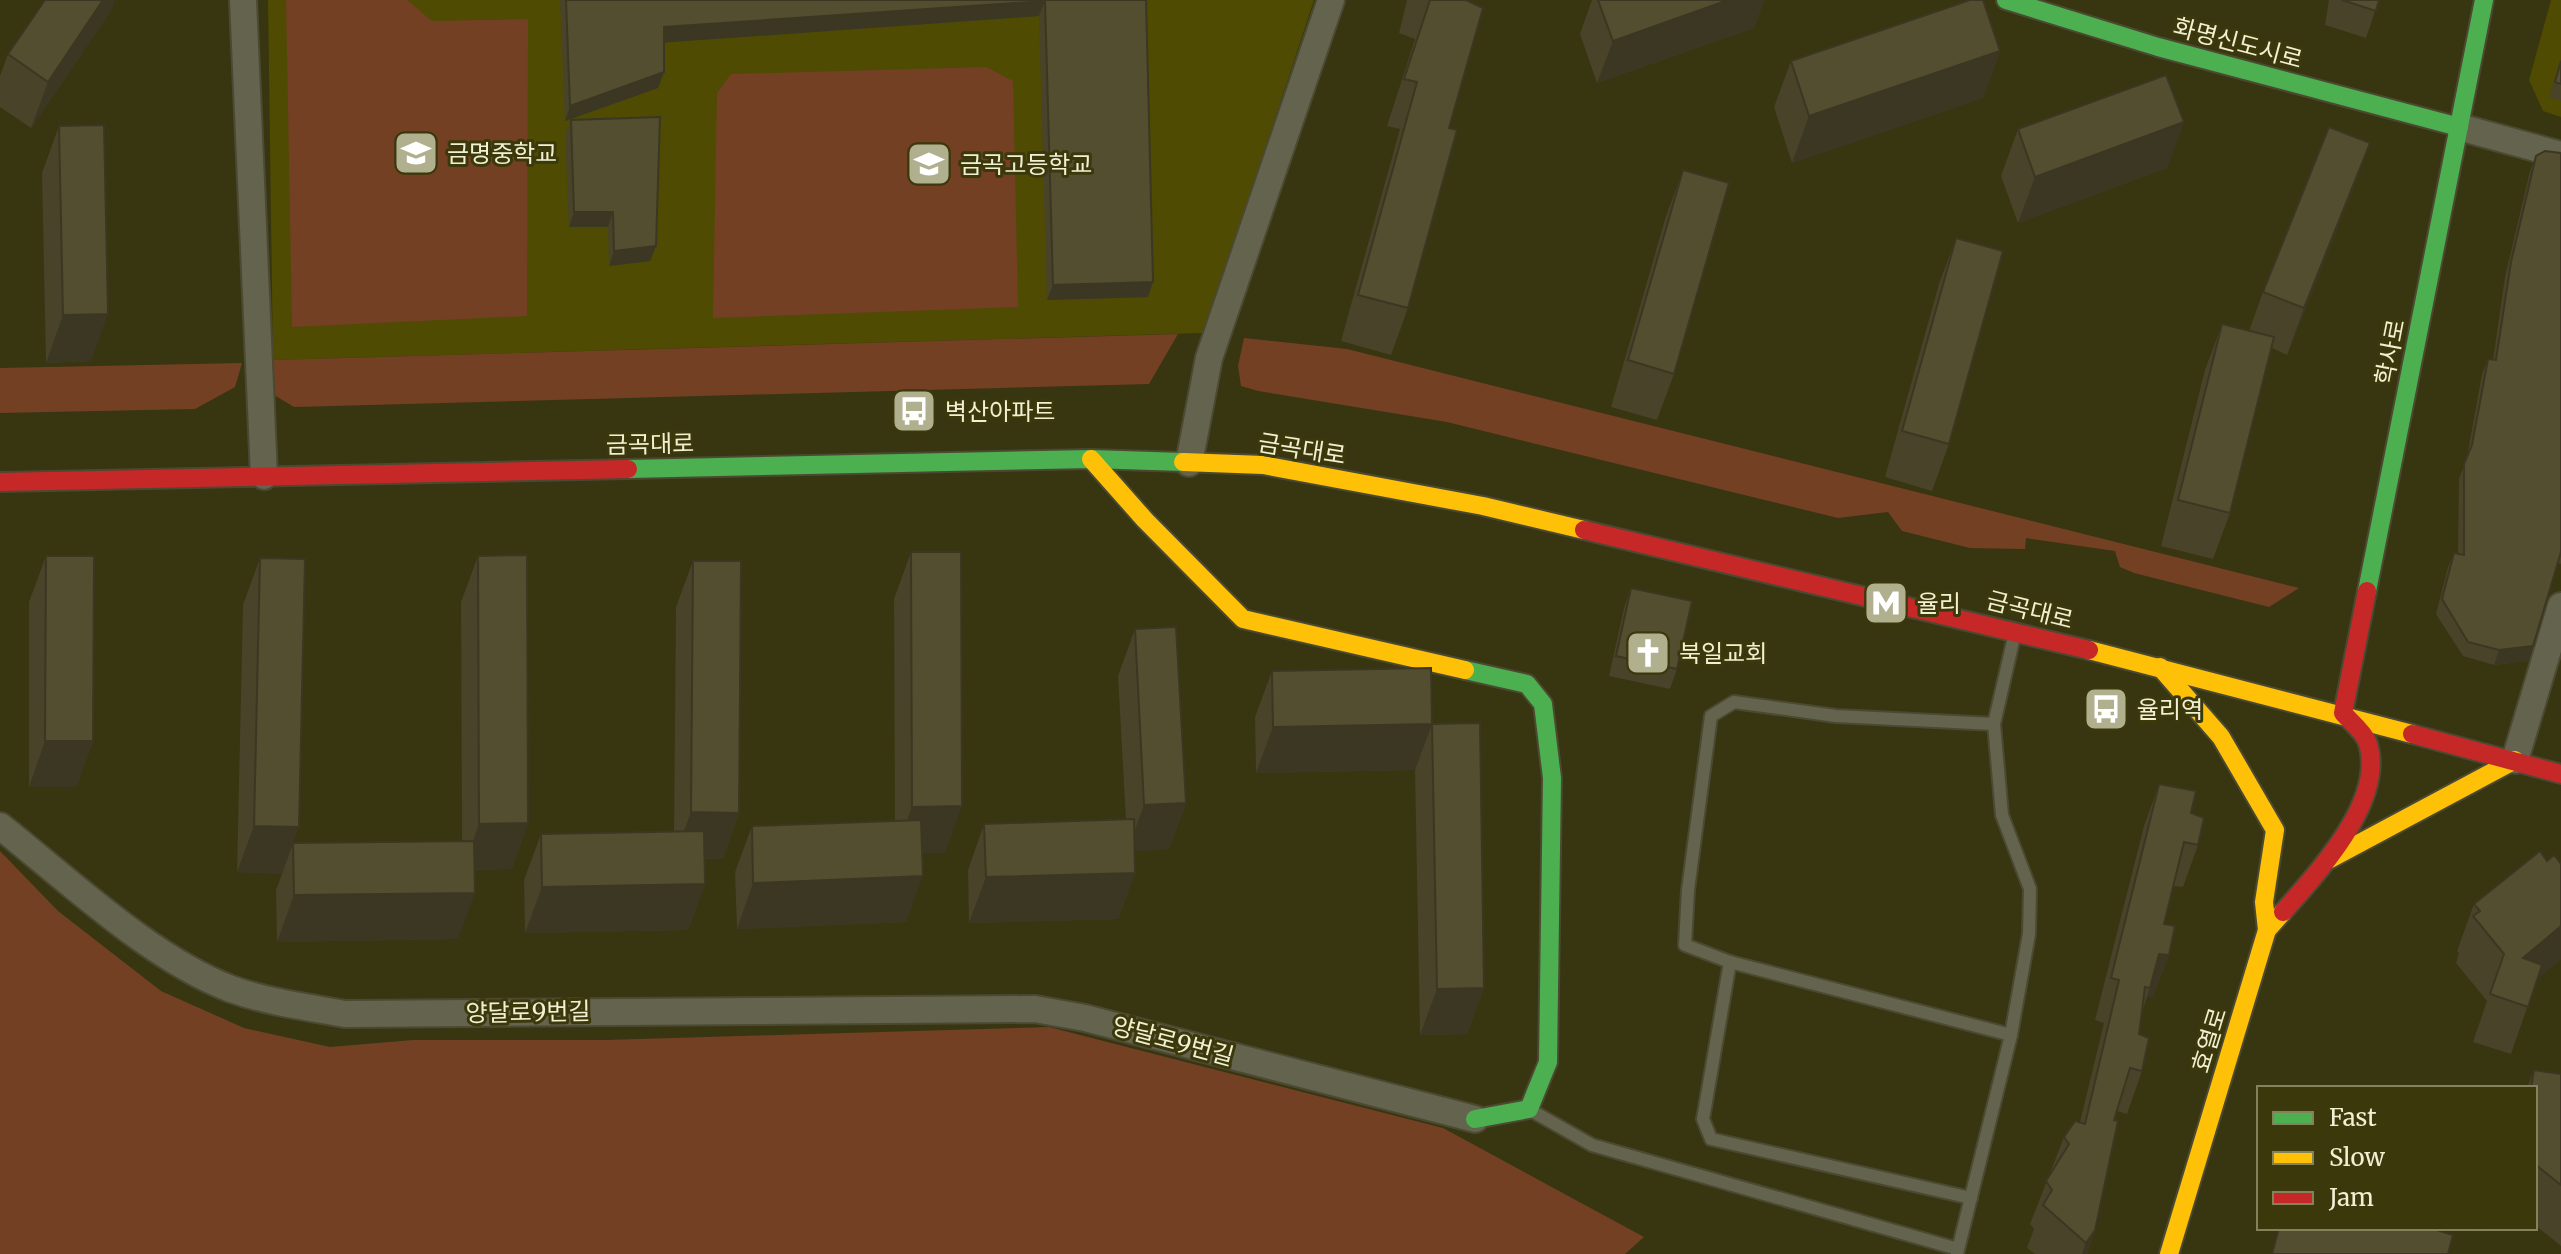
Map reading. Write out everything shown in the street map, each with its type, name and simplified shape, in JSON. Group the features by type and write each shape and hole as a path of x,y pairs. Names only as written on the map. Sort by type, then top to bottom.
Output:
{"main road":[{"name":"화명신도시로","path":"2006,0 2158,47 2459,127"},
{"name":"학사로","path":"2343,713 2484,0"},
{"name":"금곡대로","path":"0,482 1091,459 1263,465 1483,506 2015,632 2343,713 2561,774"},
{"path":"1091,459 1145,520 1243,619 1527,684 1543,704 1552,778 1548,1062 1529,1109"},
{"path":"1145,520 1150,462"},
{"path":"2160,667 2221,737 2275,830 2295,854 2317,856 2333,852 2515,760"},
{"path":"2333,852 2362,800 2371,762 2366,739 2343,713"},
{"path":"2267,930 2264,902 2275,830"},
{"name":"효열로","path":"2169,1254 2267,930 2333,852"},
{"name":"양달로9번길","path":"1475,1119 1529,1109"}],"street":[{"path":"243,0 264,476"},
{"path":"1189,463 1209,358 1331,0"},
{"path":"2459,127 2561,155"},
{"path":"2515,760 2561,606"},
{"name":"양달로9번길","path":"0,826 117,920 180,963 230,988 281,1002 345,1014 1035,1009 1085,1018 1475,1119"}],"lane":[{"path":"1529,1109 1592,1145 1957,1251 2011,1035 2029,934 2030,889 2002,815 1994,724 2015,632"},
{"path":"1994,724 1836,716 1734,702 1711,716 1688,890 1685,945 1730,962 2011,1035"},
{"path":"1730,962 1703,1119 1711,1139 1971,1198"}],"shaded area":[{"path":"268,0 1314,0 1204,333 273,360"},
{"path":"286,0 407,0 432,21 528,19 527,316 292,327"},
{"path":"2551,0 2561,0 2561,117 2543,111 2529,80"},
{"path":"986,67 1013,81 1018,307 713,318 717,93 731,74"},
{"path":"1178,334 1149,384 294,407 274,395 273,360"},
{"path":"1244,338 1347,349 2299,588 2269,607 2134,573 2120,567 2115,551 2026,538 2025,549 1970,548 1902,531 1888,512 1838,518 1447,422 1258,391 1241,386 1238,366"},
{"path":"242,363 235,387 195,409 0,413 0,368"},
{"path":"0,851 58,911 161,991 244,1028 330,1047 413,1040 606,1040 1049,1027 1443,1128 1644,1237 1625,1254 0,1254"}],"building":[{"path":"45,0 103,0 48,82 8,54"},
{"name":"금곡고등학교","path":"566,0 1146,0 1153,282 1053,285 1045,1 664,27 664,72 570,106"},
{"path":"1430,0 1466,0 1483,8 1449,128 1457,130 1408,308 1358,295 1417,82 1404,79"},
{"path":"1598,0 1728,0 1613,41"},
{"path":"1970,0 1983,0 2000,51 1809,116 1791,61"},
{"path":"2342,0 2379,0 2376,11"},
{"path":"2561,61 2561,84 2555,82"},
{"path":"2166,75 2184,122 2035,177 2018,129"},
{"path":"660,117 656,246 614,251 613,212 574,212 571,120"},
{"path":"104,125 108,314 63,315 59,126"},
{"path":"2329,127 2370,143 2304,308 2263,292"},
{"path":"2545,151 2561,153 2561,552 2533,646 2499,650 2468,642 2442,599 2454,553 2464,555 2464,464 2472,445 2488,359 2496,360 2511,262 2536,156"},
{"path":"1683,170 1729,183 1674,374 1628,360"},
{"path":"1956,238 2003,251 1949,444 1902,431"},
{"path":"2222,324 2274,337 2230,513 2178,500"},
{"path":"911,552 961,552 962,806 912,807"},
{"path":"527,555 528,823 479,824 478,556"},
{"path":"46,556 94,556 93,741 45,741"},
{"path":"260,558 305,559 299,827 254,826"},
{"path":"693,561 741,561 739,813 691,812"},
{"path":"1631,588 1692,601 1677,669 1616,656"},
{"path":"1176,627 1186,803 1144,805 1135,629"},
{"path":"1431,668 1432,724 1273,727 1272,671"},
{"path":"1480,723 1484,988 1437,989 1432,724"},
{"path":"2159,784 2196,791 2191,813 2204,818 2198,845 2184,842 2164,924 2175,926 2169,955 2159,954 2150,988 2145,987 2139,1034 2149,1038 2142,1071 2130,1068 2114,1120 2118,1121 2095,1230 2086,1243 2043,1205 2052,1190 2046,1181 2069,1144 2064,1137 2075,1121 2085,1124 2119,980 2111,978"},
{"path":"1134,819 1135,873 986,877 984,824"},
{"path":"921,820 923,876 753,883 752,826"},
{"path":"704,831 705,884 542,887 541,834"},
{"path":"474,841 475,893 294,895 293,843"},
{"path":"2540,851 2547,861 2554,855 2561,864 2561,926 2523,958 2542,965 2528,1007 2490,994 2504,954 2473,916 2480,911 2474,904"},
{"path":"2534,1070 2561,1074 2561,1185 2537,1166 2537,1086 2531,1086"},
{"path":"2278,1230 2437,1230 2453,1235 2448,1254 2272,1254"}],"traffic: fast":[{"path":"2006,0 2158,47 2459,127"},
{"path":"2367,591 2484,0"},
{"path":"628,469 1091,459 1183,462"},
{"path":"1465,670 1527,684 1543,704 1552,778 1548,1062 1529,1109 1475,1119"}],"traffic: slow":[{"path":"1091,459 1145,520 1243,619 1465,670"},
{"path":"1183,462 1263,465 1483,506 1584,530"},
{"path":"2089,650 2412,734"},
{"path":"2160,667 2221,737 2275,830 2264,902 2267,930"},
{"path":"2330,859 2515,760"},
{"path":"2169,1254 2267,930 2283,912"}],"traffic: jam":[{"path":"0,482 628,469"},
{"path":"1584,530 2089,650"},
{"path":"2283,912 2346,834 2368,787 2371,763 2367,741 2343,713 2367,591"},
{"path":"2412,734 2561,774"}],"place":[{"name":"금명중학교","path":"416,153"},
{"name":"금곡고등학교","path":"929,164"},
{"name":"벽산아파트","path":"914,411"},
{"name":"율리","path":"1886,603"},
{"name":"북일교회","path":"1648,653"},
{"name":"율리역","path":"2106,709"}]}
